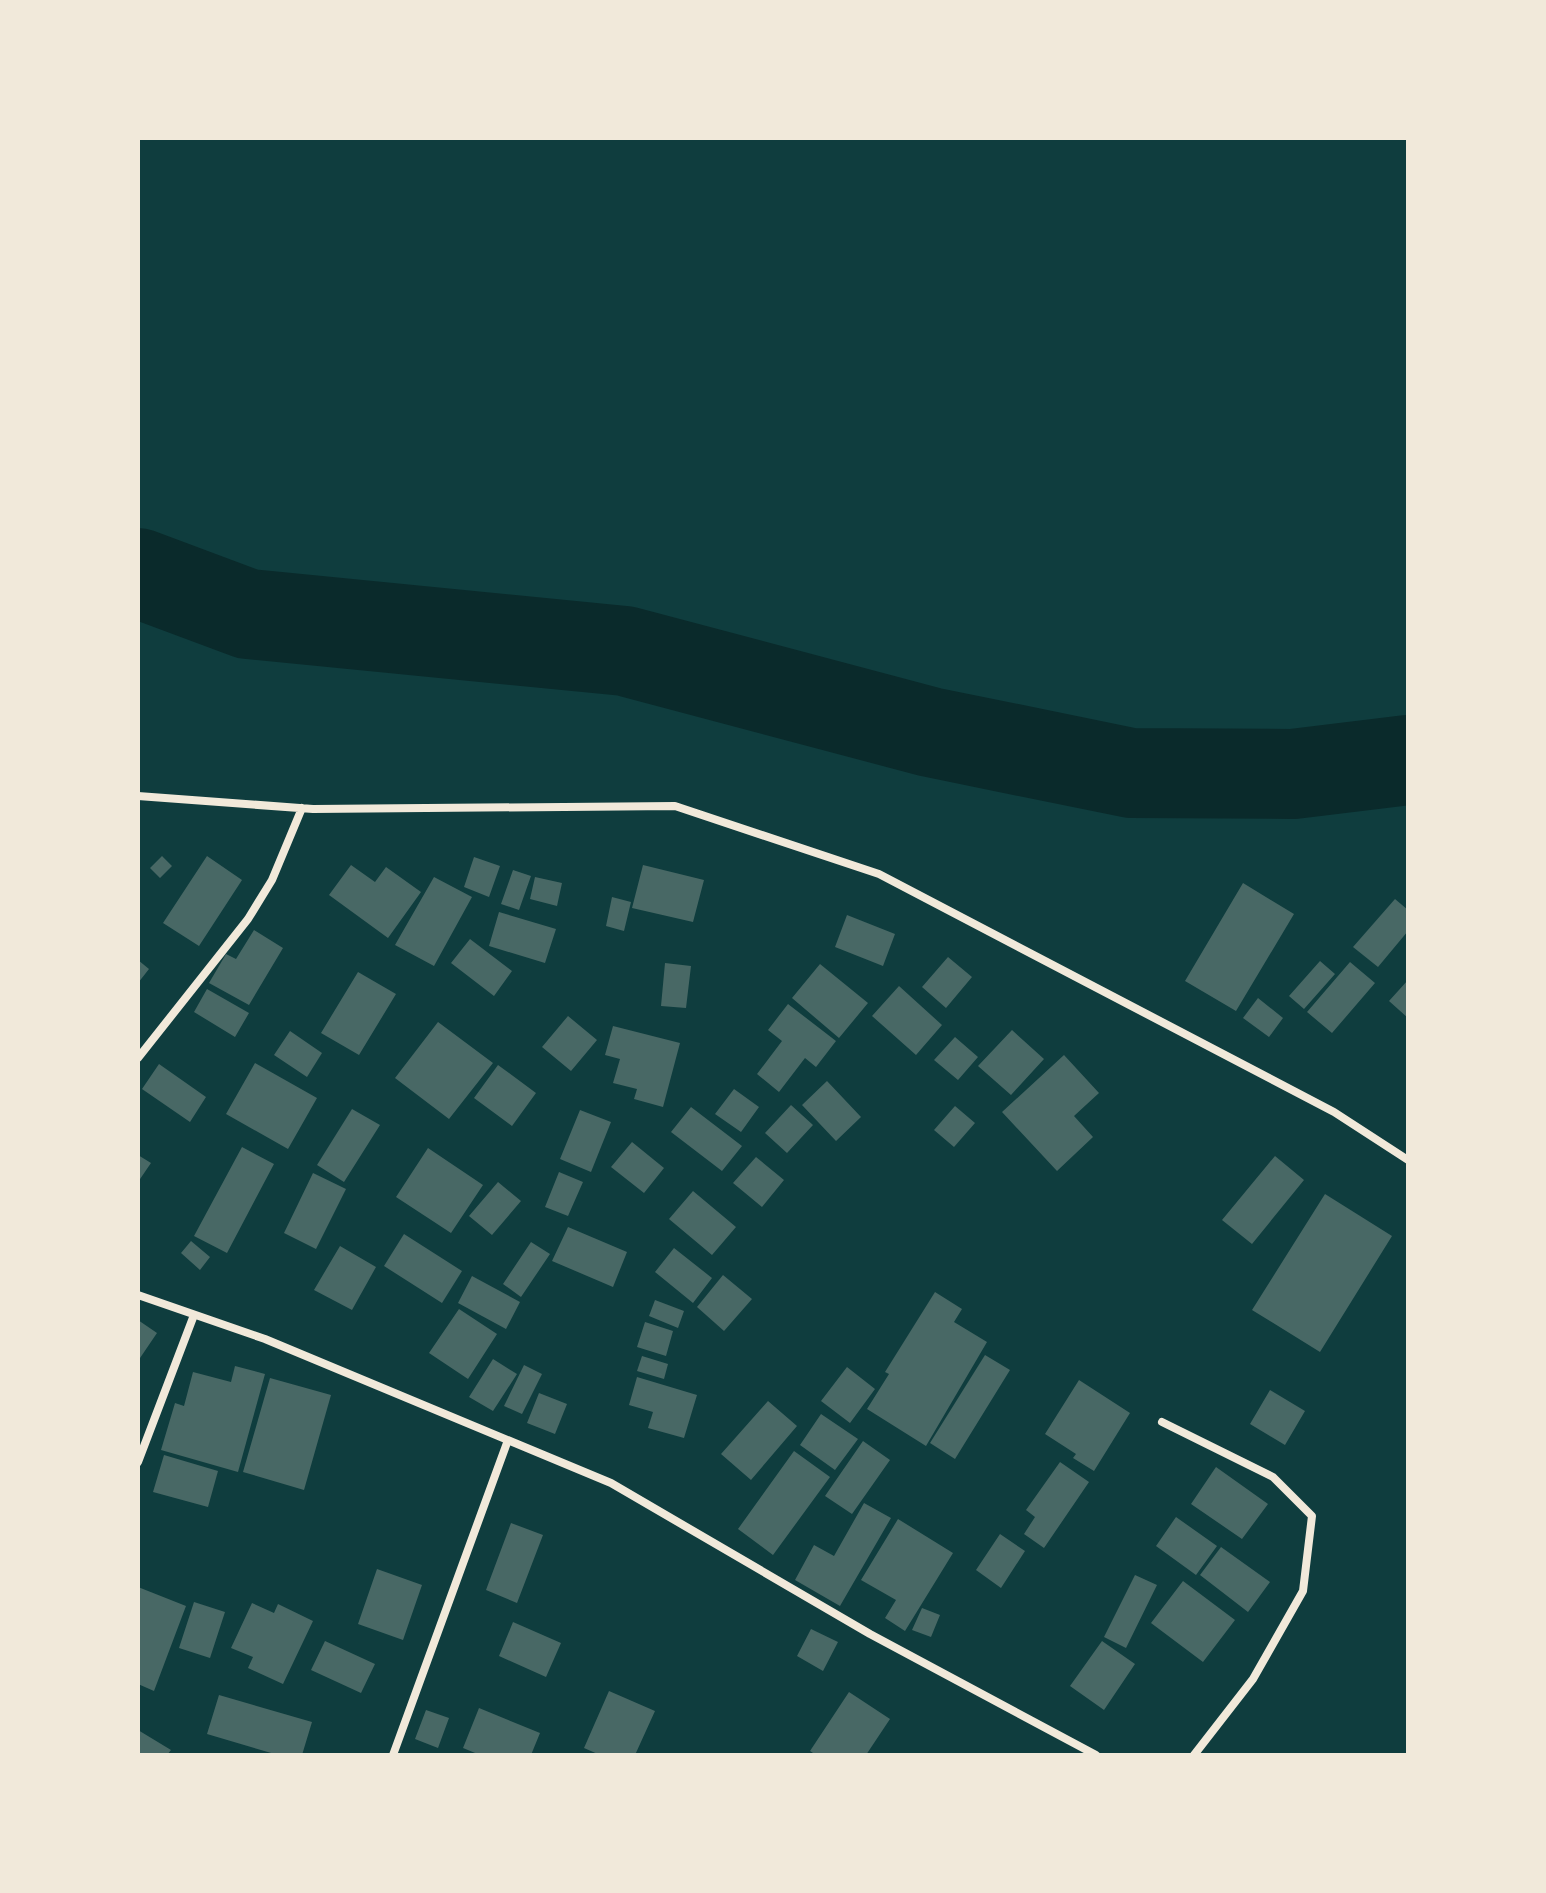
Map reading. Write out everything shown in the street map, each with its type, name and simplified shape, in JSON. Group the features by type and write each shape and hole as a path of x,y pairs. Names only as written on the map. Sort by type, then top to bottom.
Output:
{"street":[{"path":"138,796 302,808 675,806 879,874 1334,1112 1408,1160"},
{"path":"138,1058 248,919 272,880 302,808"},
{"path":"138,1295 265,1339 611,1483 870,1634 1096,1755"},
{"path":"138,1462 194,1315"},
{"path":"1162,1422 1273,1477 1312,1516 1303,1591 1253,1679 1194,1755"},
{"path":"393,1755 508,1440"}],"building":[{"path":"162,856 172,866 160,878 150,868"},
{"path":"207,856 242,880 199,946 163,923"},
{"path":"474,857 500,866 489,897 464,887"},
{"path":"351,865 375,882 386,867 421,892 388,938 329,895"},
{"path":"643,865 704,880 693,922 632,908"},
{"path":"513,870 531,876 519,910 501,904"},
{"path":"434,877 472,897 434,966 395,945"},
{"path":"535,877 562,883 557,906 530,899"},
{"path":"1243,883 1294,914 1236,1011 1185,981"},
{"path":"612,897 631,902 624,931 606,926"},
{"path":"1395,899 1408,910 1408,931 1378,967 1353,947"},
{"path":"499,912 556,929 545,963 489,946"},
{"path":"847,915 895,934 883,966 835,947"},
{"path":"254,930 283,948 249,1005 209,983 226,954 236,959"},
{"path":"470,939 512,971 494,996 451,963"},
{"path":"948,957 972,977 946,1008 922,987"},
{"path":"138,960 149,969 138,983"},
{"path":"1320,961 1335,974 1304,1009 1289,996"},
{"path":"1350,962 1375,983 1332,1033 1307,1012"},
{"path":"665,963 691,966 686,1008 661,1006"},
{"path":"820,964 868,1003 839,1038 792,998"},
{"path":"358,972 396,994 359,1055 321,1033"},
{"path":"1408,980 1408,1018 1389,1001"},
{"path":"899,986 942,1025 916,1055 872,1016"},
{"path":"207,989 249,1013 235,1037 194,1012"},
{"path":"1258,998 1283,1018 1269,1037 1243,1018"},
{"path":"788,1004 836,1041 816,1067 805,1058 779,1092 757,1074 782,1041 768,1030"},
{"path":"568,1016 597,1040 571,1071 542,1047"},
{"path":"438,1022 493,1063 449,1119 395,1078"},
{"path":"613,1026 680,1043 663,1107 634,1099 637,1089 613,1083 620,1059 605,1055"},
{"path":"1012,1030 1044,1059 1011,1095 978,1066"},
{"path":"290,1031 322,1053 307,1077 274,1055"},
{"path":"955,1037 978,1057 958,1080 934,1060"},
{"path":"1064,1055 1099,1093 1074,1116 1093,1137 1057,1171 1002,1112"},
{"path":"255,1063 317,1098 288,1149 226,1114"},
{"path":"159,1064 206,1097 190,1122 142,1089"},
{"path":"498,1065 536,1093 512,1126 474,1098"},
{"path":"827,1081 861,1117 836,1141 802,1105"},
{"path":"734,1089 759,1107 741,1132 715,1114"},
{"path":"791,1105 813,1125 787,1153 765,1133"},
{"path":"955,1106 975,1123 954,1147 934,1130"},
{"path":"691,1107 742,1146 722,1171 671,1132"},
{"path":"352,1109 380,1125 344,1182 317,1165"},
{"path":"580,1110 611,1122 591,1172 560,1159"},
{"path":"632,1142 664,1168 644,1193 611,1167"},
{"path":"242,1147 274,1164 227,1253 194,1236"},
{"path":"428,1148 483,1185 451,1233 396,1197"},
{"path":"138,1155 151,1163 138,1182"},
{"path":"1275,1156 1304,1180 1252,1244 1222,1220"},
{"path":"756,1157 784,1180 762,1207 733,1183"},
{"path":"559,1172 583,1182 568,1216 545,1207"},
{"path":"313,1173 346,1189 316,1249 284,1233"},
{"path":"498,1182 521,1201 492,1235 469,1216"},
{"path":"693,1191 736,1227 712,1255 669,1219"},
{"path":"1325,1194 1392,1236 1320,1352 1252,1310"},
{"path":"568,1227 627,1252 613,1287 552,1261"},
{"path":"404,1234 462,1271 442,1303 384,1266"},
{"path":"191,1241 210,1257 200,1270 181,1253"},
{"path":"531,1242 550,1254 521,1297 503,1284"},
{"path":"340,1246 376,1267 352,1310 314,1290"},
{"path":"674,1248 712,1278 693,1303 655,1272"},
{"path":"723,1275 752,1299 724,1331 697,1307"},
{"path":"472,1276 520,1302 506,1329 458,1303"},
{"path":"935,1292 962,1309 954,1322 987,1342 926,1446 867,1409 889,1374 885,1372"},
{"path":"655,1300 684,1311 678,1328 649,1316"},
{"path":"459,1309 497,1334 468,1379 429,1353"},
{"path":"138,1320 157,1333 138,1361"},
{"path":"645,1322 673,1331 666,1356 637,1347"},
{"path":"985,1355 1010,1370 955,1459 930,1443"},
{"path":"642,1356 668,1364 664,1379 637,1371"},
{"path":"493,1359 517,1374 493,1411 469,1397"},
{"path":"524,1365 542,1374 522,1414 504,1406"},
{"path":"235,1366 265,1374 238,1472 161,1450 175,1403 184,1406 193,1372 231,1382"},
{"path":"847,1367 875,1389 850,1423 821,1401"},
{"path":"637,1377 697,1395 684,1438 648,1428 653,1412 629,1405"},
{"path":"270,1378 331,1395 304,1490 243,1472"},
{"path":"1079,1380 1130,1413 1094,1471 1073,1458 1076,1454 1045,1434"},
{"path":"1270,1390 1305,1411 1285,1445 1250,1424"},
{"path":"539,1393 567,1404 555,1434 527,1423"},
{"path":"768,1401 797,1426 751,1480 721,1454"},
{"path":"821,1414 858,1439 835,1470 800,1445"},
{"path":"863,1441 890,1460 852,1514 825,1496"},
{"path":"794,1451 830,1477 773,1555 738,1529"},
{"path":"164,1455 218,1471 208,1507 153,1492"},
{"path":"1060,1462 1089,1482 1044,1548 1024,1534 1035,1517 1026,1510"},
{"path":"1216,1467 1268,1504 1242,1539 1191,1504"},
{"path":"864,1503 891,1518 840,1606 795,1580 814,1545 834,1556"},
{"path":"1176,1517 1217,1546 1196,1575 1156,1546"},
{"path":"898,1519 953,1553 905,1631 885,1618 896,1600 861,1580"},
{"path":"511,1523 543,1535 517,1603 486,1590"},
{"path":"1000,1534 1025,1551 1001,1588 976,1570"},
{"path":"1221,1547 1270,1582 1248,1612 1200,1575"},
{"path":"377,1569 422,1585 403,1640 358,1624"},
{"path":"1135,1575 1157,1585 1126,1648 1104,1637"},
{"path":"1183,1581 1235,1620 1203,1662 1151,1623"},
{"path":"138,1587 186,1606 154,1691 138,1684"},
{"path":"194,1602 225,1612 210,1658 179,1648"},
{"path":"252,1603 274,1613 278,1604 313,1621 283,1684 248,1668 253,1657 231,1648"},
{"path":"922,1608 940,1615 931,1637 912,1630"},
{"path":"513,1622 561,1643 546,1677 499,1656"},
{"path":"811,1629 838,1642 823,1671 797,1656"},
{"path":"325,1641 375,1664 361,1693 311,1670"},
{"path":"1102,1641 1135,1664 1104,1710 1070,1686"},
{"path":"609,1691 655,1711 635,1755 600,1755 584,1748"},
{"path":"849,1692 890,1719 866,1755 816,1755 810,1751"},
{"path":"219,1695 312,1722 302,1755 278,1755 207,1734"},
{"path":"479,1708 540,1733 531,1755 480,1755 463,1748"},
{"path":"426,1710 449,1718 438,1748 415,1739"},
{"path":"138,1730 171,1750 167,1755 138,1755"}],"waterway":[{"path":"138,573 248,614 625,651 930,732 1131,773 1293,774 1408,760"}]}
